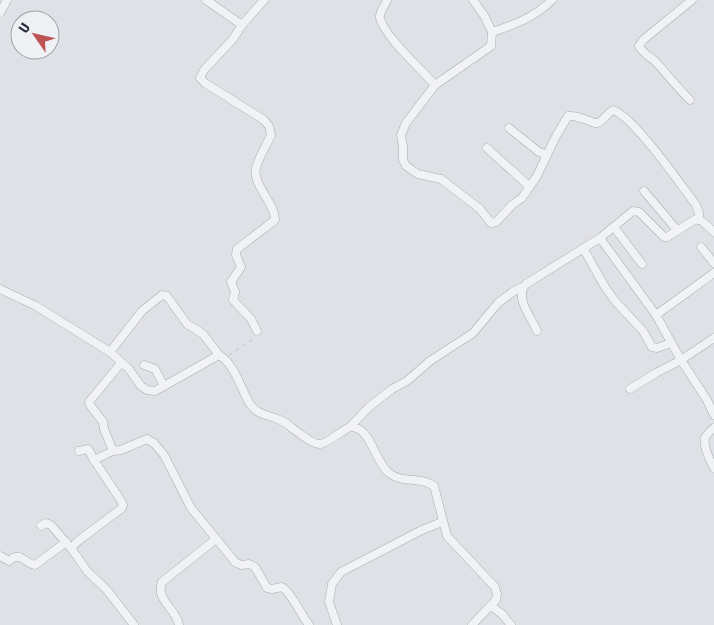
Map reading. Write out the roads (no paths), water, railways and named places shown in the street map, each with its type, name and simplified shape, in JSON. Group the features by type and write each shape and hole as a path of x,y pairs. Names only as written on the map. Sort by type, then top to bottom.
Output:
{"street":[{"path":"0,14 7,0"},
{"path":"206,0 242,24"},
{"path":"258,331 251,319 233,300 235,292 231,282 241,267 236,254 237,249 275,220 275,214 256,175 256,168 270,131 264,120 200,78 204,70 233,39 242,24 264,0"},
{"path":"387,0 380,15 380,20 394,41 435,85"},
{"path":"473,0 485,17 492,32 491,46 435,85 406,123 401,134 403,160 406,166 418,174 441,179 480,209 491,223 496,222 513,204 522,198 537,176 568,116 582,117 594,124 600,122 610,111 617,112 655,151 696,205 699,220"},
{"path":"492,32 522,21 545,7 552,0"},
{"path":"690,100 639,46 643,40 692,0"},
{"path":"509,128 539,152 547,155"},
{"path":"487,148 529,186"},
{"path":"644,191 677,230"},
{"path":"110,352 142,311 164,294 170,299 191,328 203,334 222,356 242,386 249,403 258,412 280,420 312,441 320,444 350,427 369,407 392,389 407,382 430,361 473,334 498,303 514,291 523,288 535,277 600,238 628,214 636,210 649,220 664,237 690,222 699,220"},
{"path":"699,220 714,232"},
{"path":"614,227 642,264"},
{"path":"600,238 656,315 714,415"},
{"path":"701,246 714,263"},
{"path":"584,248 605,287 646,335 652,347 657,348 671,343"},
{"path":"656,315 714,273"},
{"path":"523,288 521,298 538,331"},
{"path":"0,290 36,306 110,352 129,369 141,386 147,390 155,391 222,356"},
{"path":"630,389 681,360 714,338"},
{"path":"113,451 102,422 89,402 121,363"},
{"path":"144,365 155,369 164,386"},
{"path":"350,427 358,428 364,433 379,461 389,473 402,479 429,482 434,486 447,536 495,587 497,594 496,600 472,625"},
{"path":"714,428 706,435 704,440 714,468"},
{"path":"94,460 147,439 154,443 164,455 192,508 236,563 242,565 249,564 255,567 267,588 282,587 287,590 309,625"},
{"path":"0,556 9,561 18,556 31,565 35,565 78,541 122,508 123,505 120,499 88,449 79,451"},
{"path":"337,625 329,602 332,584 340,572 422,530 442,522"},
{"path":"41,526 49,523 134,625"},
{"path":"179,625 178,619 159,591 162,582 216,539"},
{"path":"491,606 502,614 511,625"}]}
